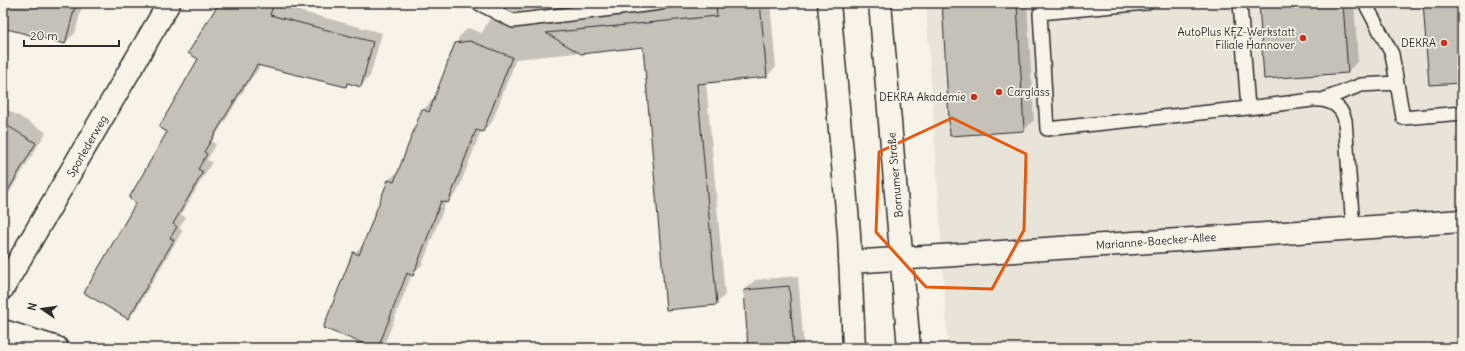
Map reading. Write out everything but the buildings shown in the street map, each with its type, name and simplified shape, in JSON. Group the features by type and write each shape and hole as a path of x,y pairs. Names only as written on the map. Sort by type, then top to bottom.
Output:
{"street":[{"name":"Sporlederweg","path":"3,288 169,3"},
{"path":"829,3 849,234 854,348"},
{"name":"Bornumer Straße","path":"880,3 909,348"},
{"name":"Marianne-Baecker-Allee","path":"850,262 1462,221"},
{"path":"3,331 57,348"}],"lane":[{"path":"478,3 513,21 661,3"},
{"path":"1146,3 1040,13 1047,129 1322,100 1361,85 1397,83"},
{"path":"1240,3 1248,108"},
{"path":"1365,3 1392,54 1404,118 1462,113"},
{"path":"1322,100 1338,107 1343,112 1345,120 1353,228"}],"highlighted area":[{"path":"952,118 1026,154 1024,230 992,289 926,287 876,232 879,152"}],"shaded area":[{"path":"926,3 1462,3 1462,348 948,348"}],"place":[{"name":"AutoPlus KFZ-Werkstatt Filiale Hannover","path":"1303,38"},
{"name":"DEKRA","path":"1444,43"},
{"name":"Carglass","path":"999,92"},
{"name":"DEKRA Akademie","path":"974,97"}]}
